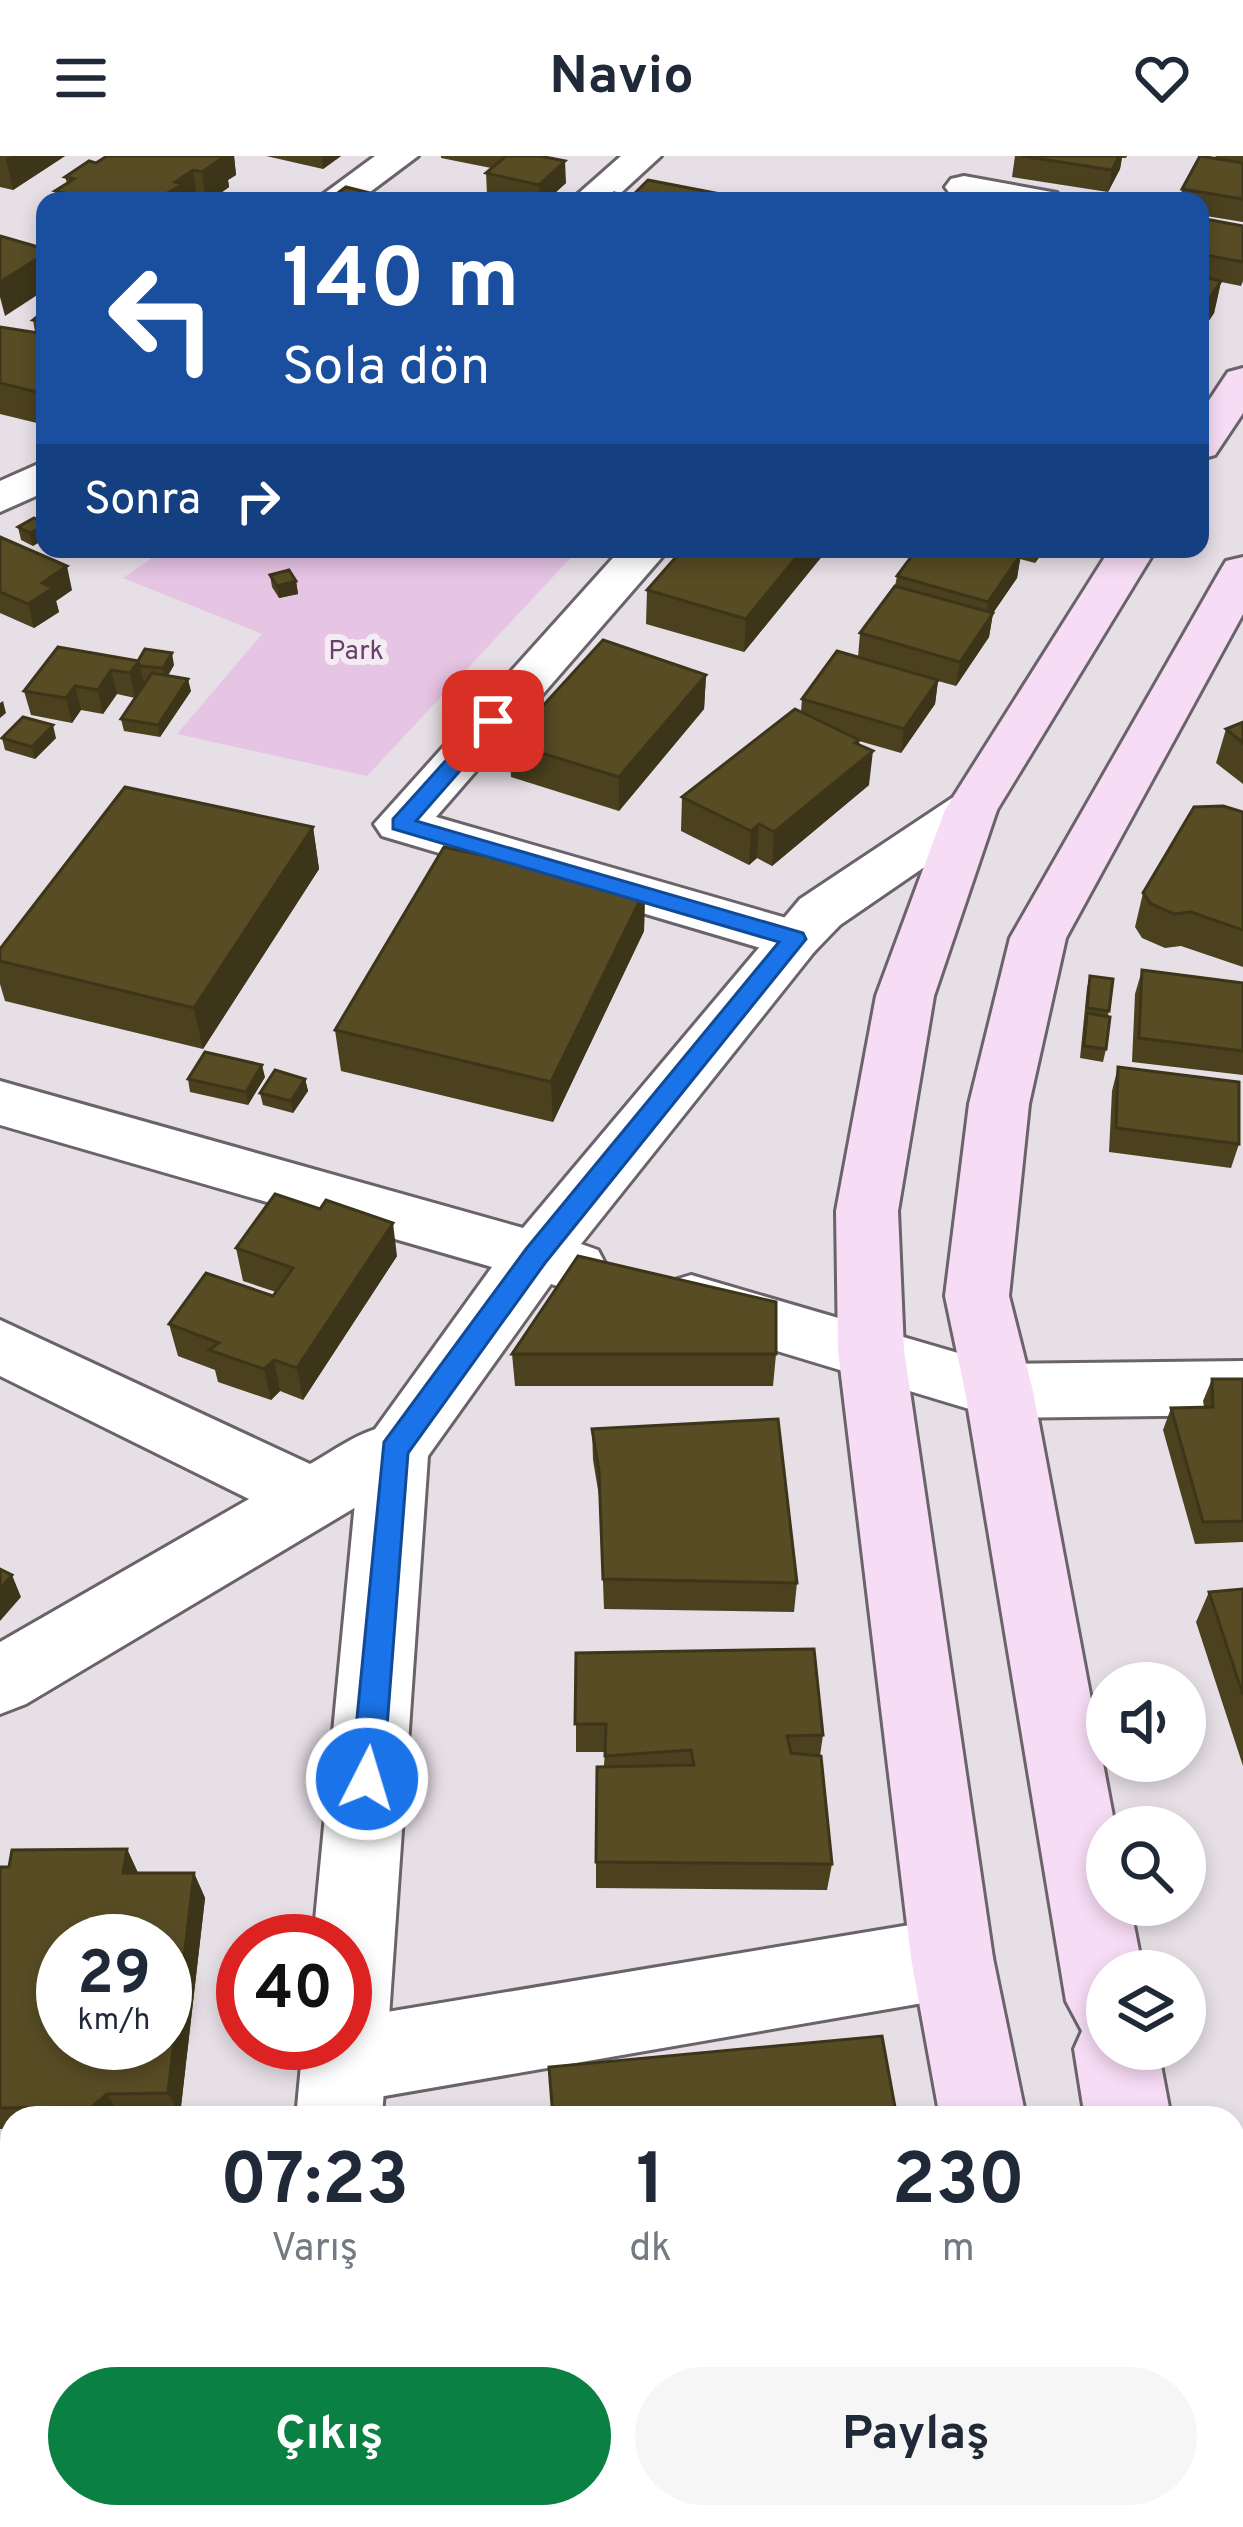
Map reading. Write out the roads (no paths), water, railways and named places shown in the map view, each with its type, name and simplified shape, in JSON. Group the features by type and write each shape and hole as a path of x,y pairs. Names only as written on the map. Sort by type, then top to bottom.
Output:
{"main road":[{"path":"1209,432 1243,381"},
{"path":"981,2106 952,1958 871,1350 867,1211 905,996 971,810 1127,558"},
{"path":"1098,1950 999,1390 977,1296 999,1104 1038,938 1243,571"},
{"path":"1120,2070 1126,2106"}],"street":[{"path":"346,192 400,156"},
{"path":"600,192 643,156"},
{"path":"964,181 1008,192"},
{"path":"0,461 36,470"},
{"path":"0,500 36,478"},
{"path":"638,558 401,824 794,939"},
{"path":"0,1681 394,1450 536,1256 794,939 820,912 971,810"},
{"path":"0,1103 999,1390 1243,1388"},
{"path":"0,1346 313,1498"},
{"path":"394,1450 342,2089 952,1958"}],"park label":[{"name":"Park","path":"356,650"}]}
